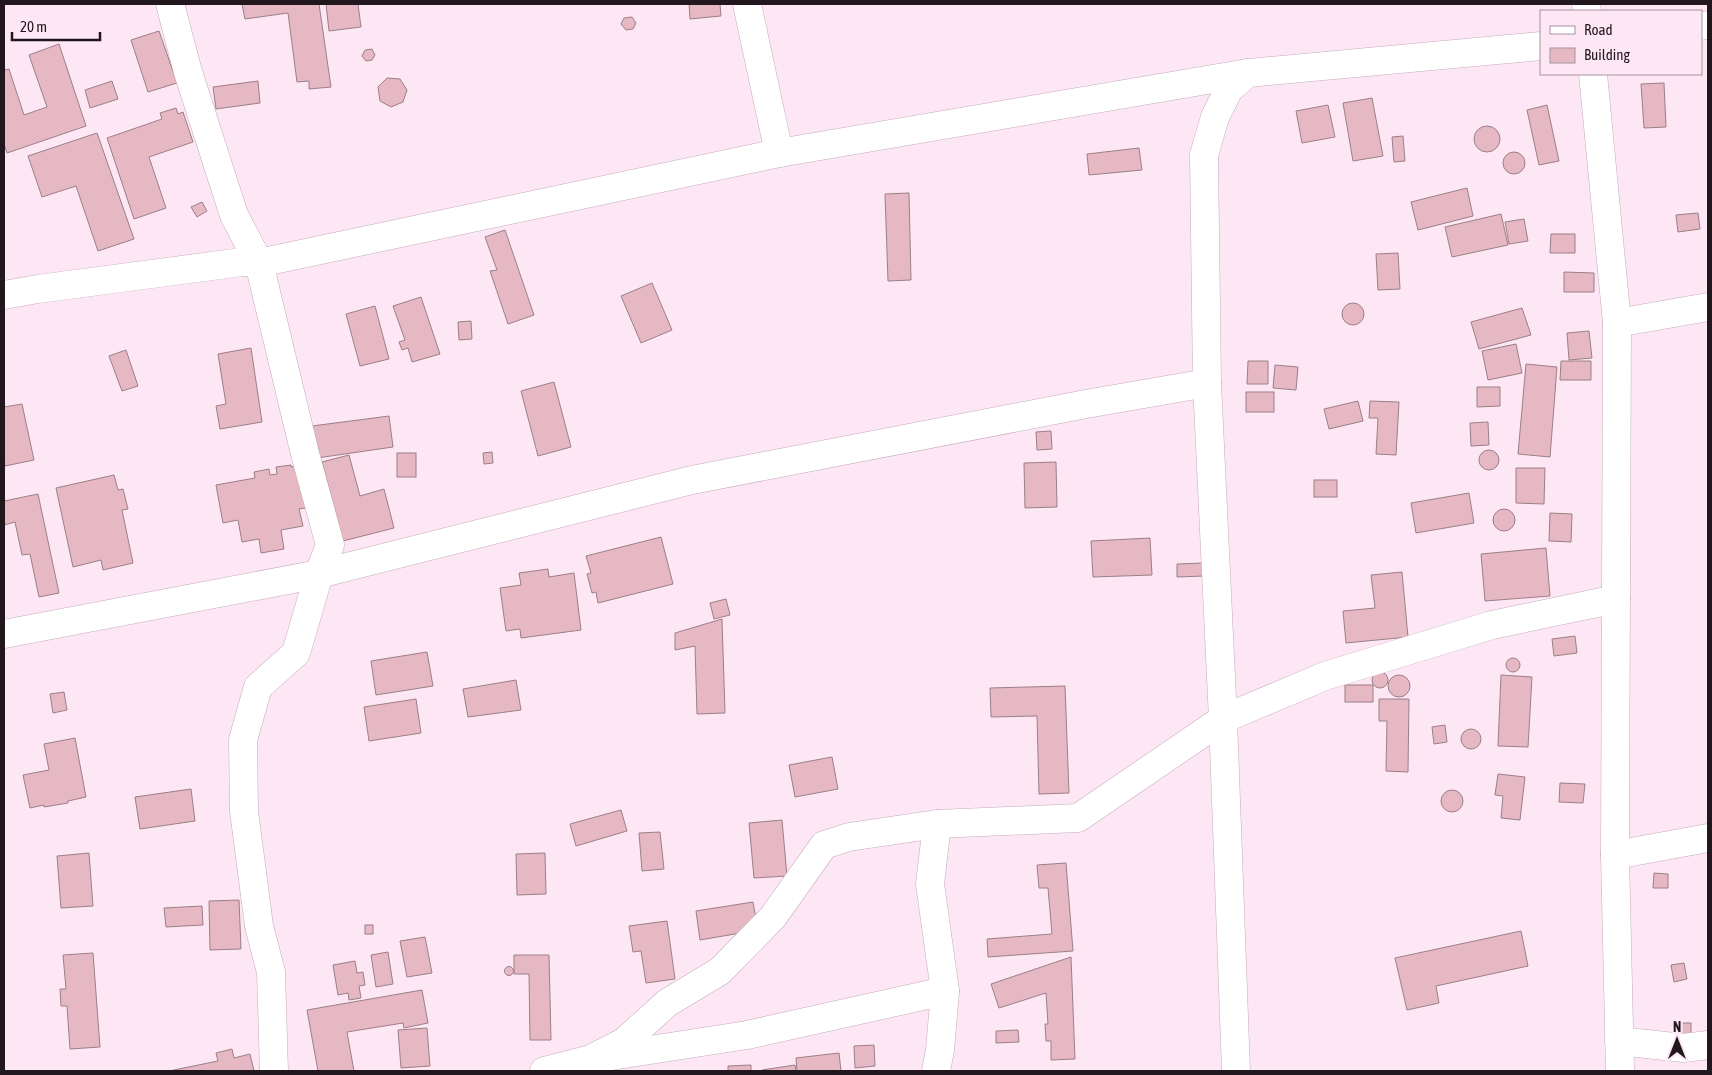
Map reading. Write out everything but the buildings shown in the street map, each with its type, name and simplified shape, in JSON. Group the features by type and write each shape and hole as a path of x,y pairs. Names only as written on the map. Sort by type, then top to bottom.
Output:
{"street":[{"path":"170,4 188,72 234,215 259,263 305,454 330,545 319,574 296,653 258,687 243,740 244,811 259,926 270,972 274,1071"},
{"path":"747,4 779,153"},
{"path":"4,295 242,262 259,263 779,153 1248,74 1540,46"},
{"path":"1236,1071 1223,719 1207,383 1204,155 1215,117 1229,89 1248,74"},
{"path":"1593,75 1617,323 1615,855 1620,1071"},
{"path":"1617,323 1708,307"},
{"path":"4,634 319,574 692,480 1086,404 1207,383"},
{"path":"591,1059 624,1042 667,1003 720,971 773,917 824,845 849,837 937,824 1078,818 1223,719 1325,676 1492,625 1616,599"},
{"path":"936,1071 940,1050 945,991 930,884 937,824"},
{"path":"1615,855 1708,838"},
{"path":"556,1070 591,1059 747,1035 945,991"},
{"path":"1619,1041 1684,1048 1708,1046"}]}
